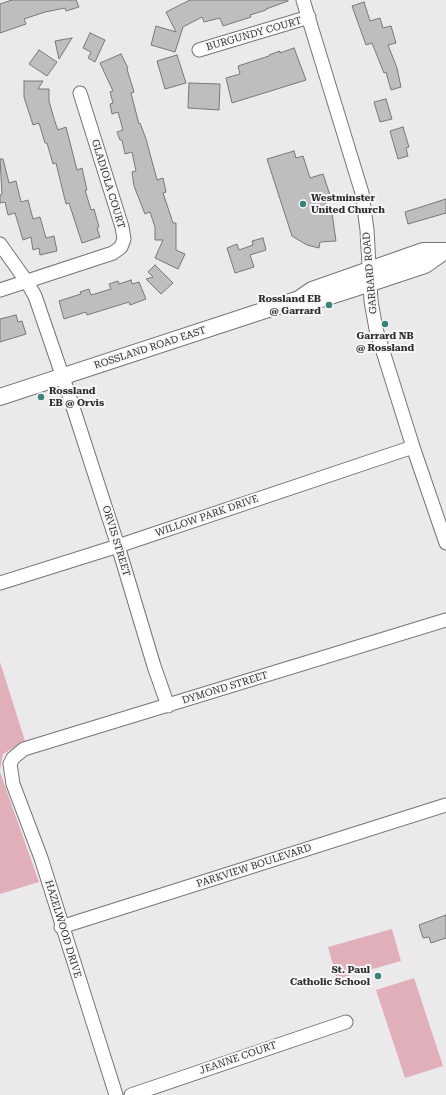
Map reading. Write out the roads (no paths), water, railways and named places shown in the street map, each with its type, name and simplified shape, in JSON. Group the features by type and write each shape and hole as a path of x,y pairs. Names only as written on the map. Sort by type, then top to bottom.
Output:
{"main road":[{"name":"ROSSLAND ROAD EAST","path":"0,397 299,299 312,290 370,276 424,251 446,251"}],"street":[{"name":"GARRARD ROAD","path":"303,0 362,193 371,301 376,329 413,447 446,543"},
{"name":"BURGUNDY COURT","path":"199,50 309,17"},
{"name":"GLADIOLA COURT","path":"27,282 113,253 121,247 124,239 122,227 80,93"},
{"name":"ORVIS STREET","path":"0,244 35,296 63,376 118,546 154,666 168,706"},
{"path":"0,290 27,282"},
{"name":"WILLOW PARK DRIVE","path":"0,583 118,546 413,447"},
{"name":"DYMOND STREET","path":"10,764 17,753 24,749 446,620"},
{"name":"HAZELWOOD DRIVE","path":"10,764 13,784 41,858 61,927 116,1095"},
{"name":"PARKVIEW BOULEVARD","path":"61,927 446,805"},
{"name":"JEANNE COURT","path":"131,1095 346,1022"}],"place":[{"name":"Westminster United Church","path":"303,204"},
{"name":"Rossland EB @ Garrard","path":"329,305"},
{"name":"Garrard NB @ Rossland","path":"385,324"},
{"name":"Rossland EB @ Orvis","path":"41,397"},
{"name":"St. Paul Catholic School","path":"378,976"}]}
